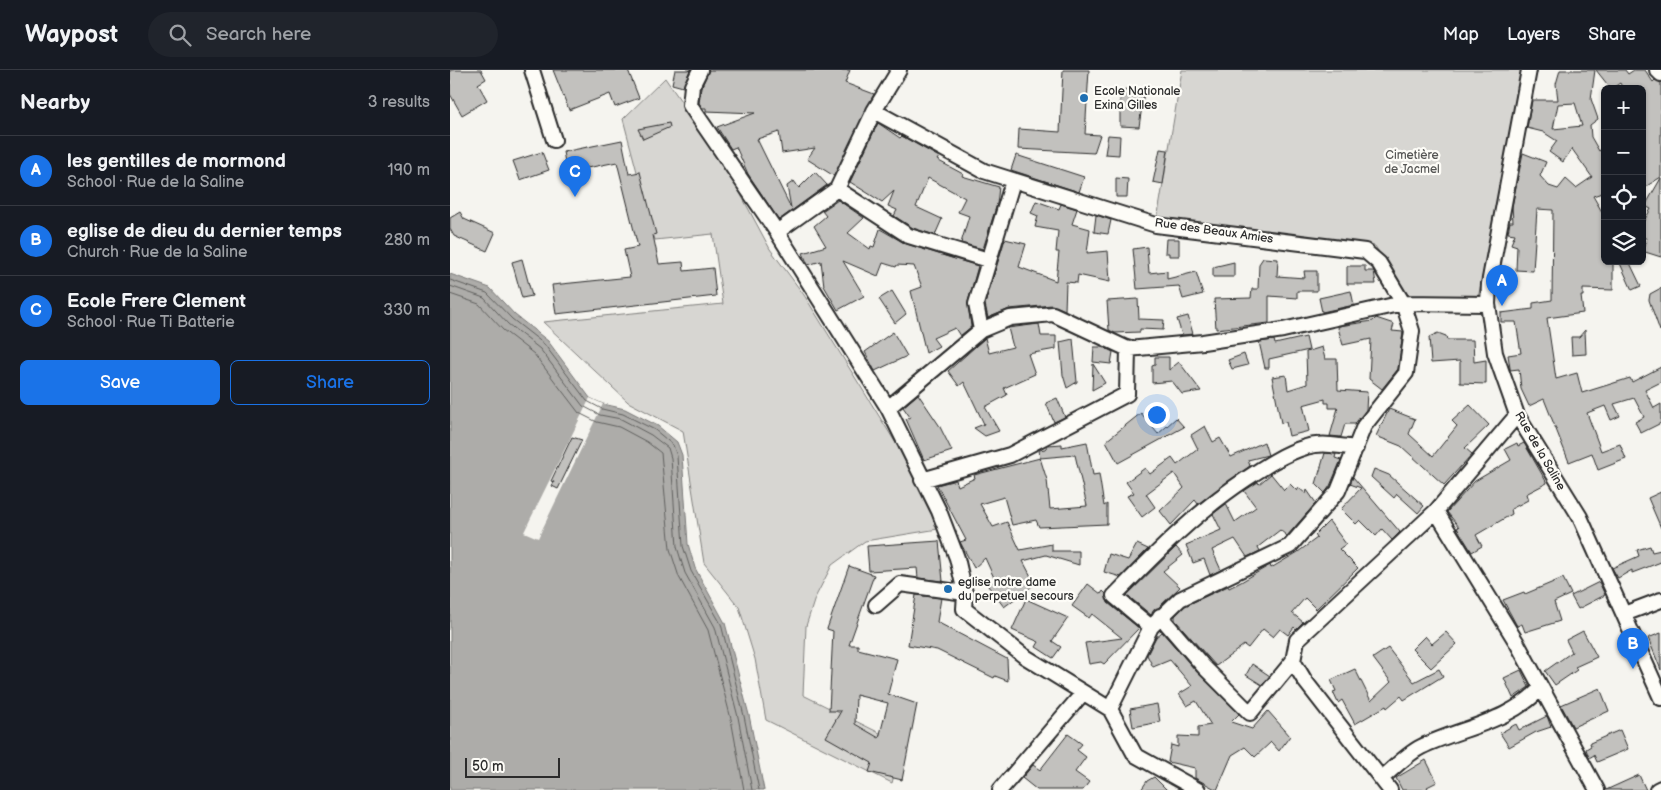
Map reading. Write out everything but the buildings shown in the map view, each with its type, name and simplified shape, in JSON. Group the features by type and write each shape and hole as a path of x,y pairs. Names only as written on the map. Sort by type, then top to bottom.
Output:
{"street":[{"path":"532,70 554,140"},
{"path":"700,70 692,86 690,105 777,232 888,408 939,511 956,558 965,592 964,608 1024,656 1110,709 1134,755 1198,790"},
{"path":"777,232 837,189 874,111 899,70"},
{"name":"Rue de la Saline","path":"1529,70 1490,284 1488,304 1495,353 1518,415 1580,517 1661,698"},
{"path":"1657,70 1661,74"},
{"name":"Rue des Beaux Amies","path":"874,111 984,171 1156,225 1364,251 1379,263 1403,303 1412,331 1406,373 1364,426 1338,491 1290,546 1180,599 1160,616 1151,627 1110,709"},
{"path":"981,330 976,304 1013,181"},
{"path":"837,189 909,236 988,260"},
{"path":"888,408 981,330 1010,318 1053,314 1128,349 1203,342 1283,330 1403,303 1488,304"},
{"path":"922,480 1010,455 1127,394 1128,349"},
{"path":"1160,616 1204,668 1250,713 1293,661 1297,640 1436,511 1518,415"},
{"path":"1151,627 1114,596 1186,523 1217,498 1276,460 1307,446 1330,445 1356,448"},
{"path":"1436,511 1517,643 1597,790"},
{"path":"876,605 900,584 965,592"},
{"path":"1624,614 1661,600"},
{"path":"1293,661 1305,681 1390,790"},
{"path":"1382,778 1419,748 1506,716 1529,700 1541,688"},
{"path":"1000,790 1083,692"},
{"path":"1657,790 1661,788"}],"green space":[{"name":"Cimetière de Jacmel","path":"1182,70 1523,70 1478,298 1407,296 1375,246 1157,220"},
{"path":"665,78 725,165 770,249 804,295 910,466 938,529 865,541 832,565 815,598 806,626 803,695 902,744 892,783 766,720 755,659 739,607 704,563 683,431 628,402 543,322 723,304 713,234 655,240 623,119"}],"water":[{"path":"450,274 490,288 515,315 548,341 590,398 603,404 625,409 658,426 677,442 682,455 688,544 695,568 725,623 749,715 764,790 450,790"}],"pier":[{"path":"590,398 603,404 538,538 524,532"}],"place":[{"name":"Ecole Nationale Exina Gilles","path":"1084,98"},
{"name":"Ecole Frere Clement","path":"575,197"},
{"name":"les gentilles de mormond","path":"1502,306"},
{"name":"eglise notre dame du perpetuel secours","path":"948,589"},
{"name":"eglise de dieu du dernier temps","path":"1633,669"}]}
